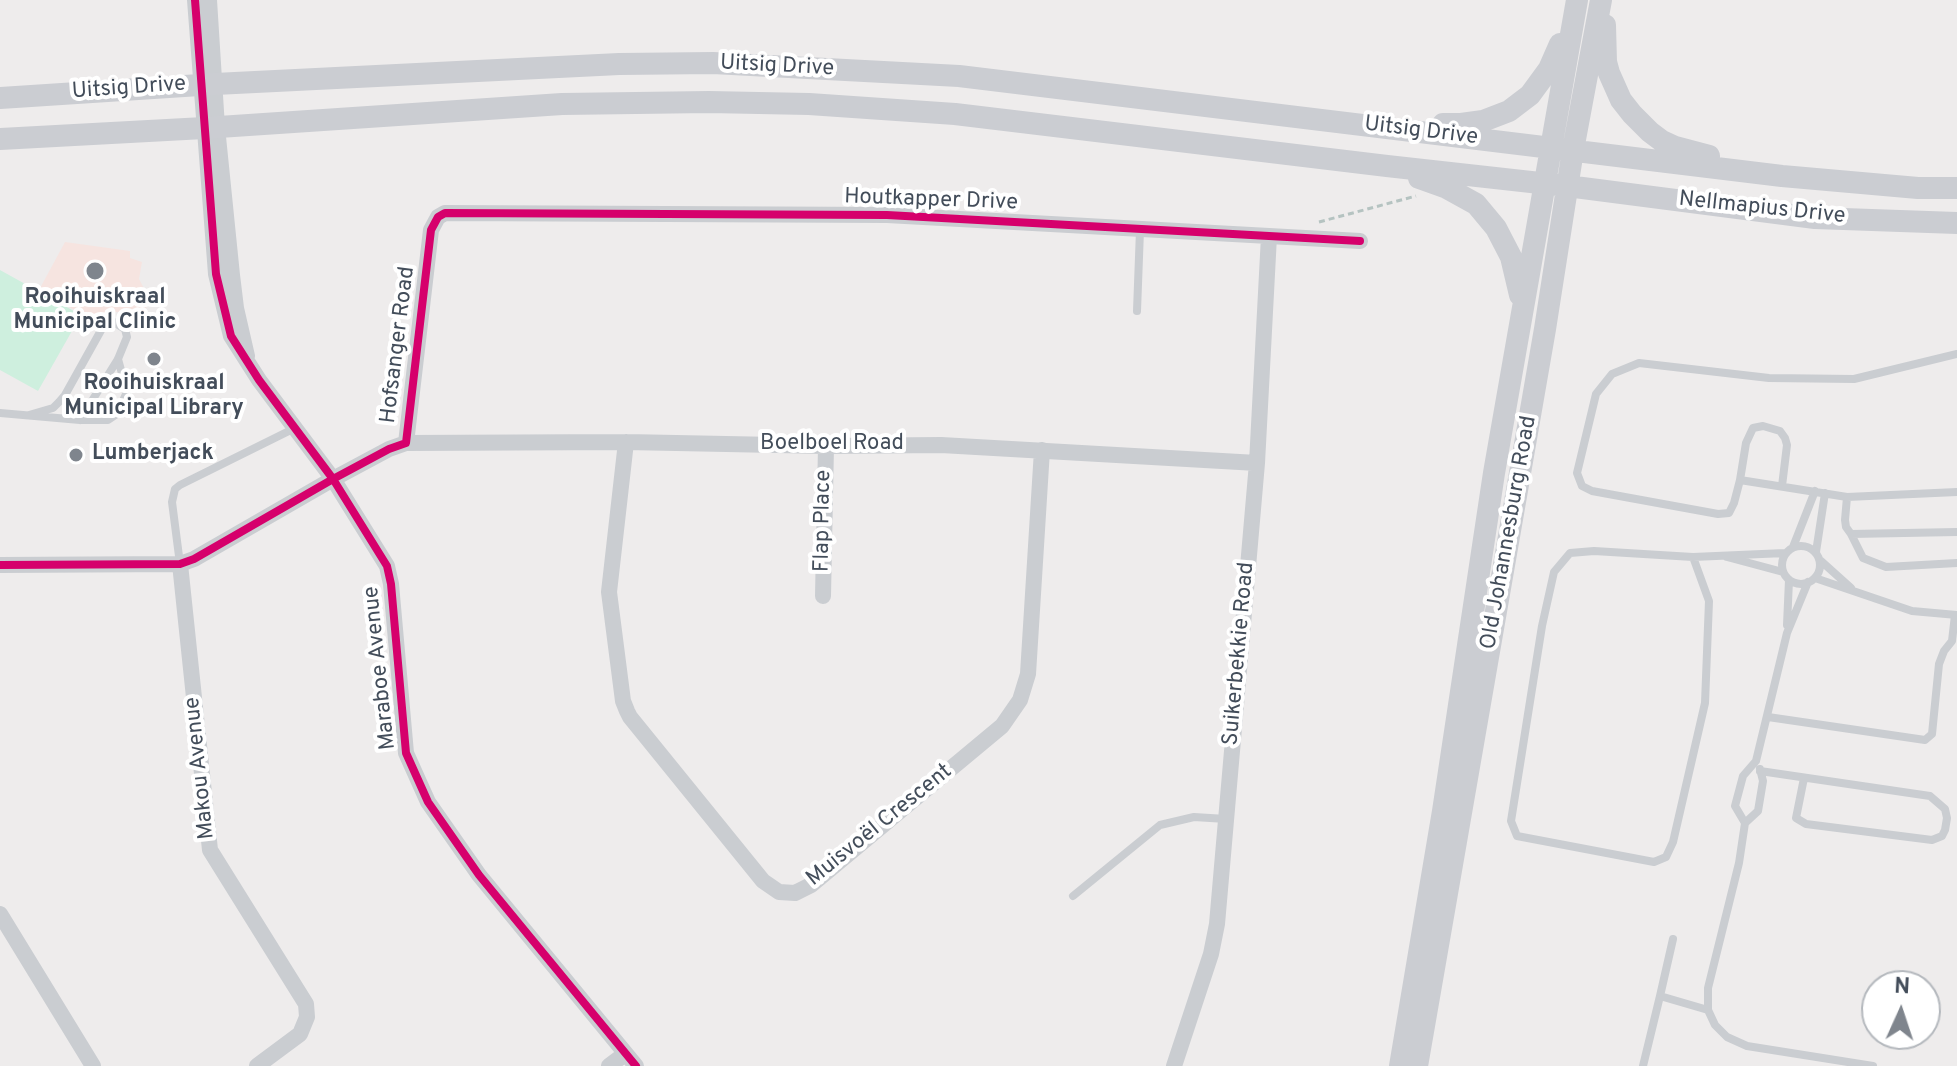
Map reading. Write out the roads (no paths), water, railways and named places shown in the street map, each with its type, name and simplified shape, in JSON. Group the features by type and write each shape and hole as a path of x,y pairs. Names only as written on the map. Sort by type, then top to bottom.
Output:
{"main road":[{"path":"1342,122 1461,124 1483,121 1509,111 1530,95 1549,69 1576,0"},
{"name":"Old Johannesburg Road","path":"1417,1066 1567,186 1561,148 1576,0"},
{"path":"1603,0 1609,73 1621,100 1641,123 1662,141 1675,147 1782,176"},
{"name":"Old Johannesburg Road","path":"1400,1066 1446,796 1494,473 1544,183 1561,148 1603,0"},
{"name":"Uitsig Drive","path":"0,98 208,84 619,64 713,63 959,76 1561,148"},
{"name":"Uitsig Drive","path":"0,139 562,104 809,104 955,114 1567,186"},
{"name":"Nellmapius Drive","path":"1561,148 1782,176 1918,188 1957,188"},
{"path":"1387,166 1447,188 1476,204 1496,228 1511,257 1522,308"},
{"name":"Nellmapius Drive","path":"1567,186 1815,218 1957,223"}],"street":[{"name":"Maraboe Avenue","path":"195,0 208,84"},
{"name":"Maraboe Avenue","path":"209,0 211,128 248,363 333,479 387,566 406,753 428,802 479,875 630,1060"},
{"name":"Houtkapper Drive","path":"453,212 887,215 1360,241"},
{"name":"Hofsanger Road","path":"0,565 180,564 389,449 406,443 431,230 438,217 453,212"},
{"name":"Suikerbekkie Road","path":"1174,1066 1211,954 1217,924 1257,463 1269,236"},
{"name":"Muisvoël Crescent","path":"626,442 609,592 623,701 630,717 763,881 779,892 795,893 811,885 1002,726 1020,700 1028,674 1042,450"},
{"name":"Boelboel Road","path":"406,443 941,445 1257,463"},
{"name":"Flap Place","path":"823,596 826,446"},
{"name":"Makou Avenue","path":"180,564 210,850 306,1004 307,1017 300,1034 257,1066"},
{"path":"0,914 93,1066"},
{"path":"609,1066 630,1060"}],"lane":[{"path":"1137,311 1140,229"},
{"path":"29,415 53,408 59,402 104,325 112,321 125,329 127,337 118,359 80,420"},
{"path":"1782,486 1787,445 1785,438 1780,431 1763,426 1753,428 1746,443 1740,480 1729,513 1718,514 1592,491 1582,486 1577,473 1596,394 1612,374 1639,363 1769,378 1854,379 1957,354"},
{"path":"0,413 108,420 117,414 127,388 118,359"},
{"path":"180,564 172,502 175,489 295,428"},
{"path":"1740,480 1847,497 1957,492"},
{"path":"1793,547 1815,491"},
{"path":"1816,552 1825,493"},
{"path":"1847,497 1846,527 1863,558 1886,567 1957,563"},
{"path":"1851,534 1957,532"},
{"path":"1768,717 1925,740 1932,734 1939,664 1952,641 1956,615 1912,611 1812,580 1798,584 1789,580 1783,572 1781,562 1785,553 1802,545 1816,552 1821,561 1855,591"},
{"path":"1693,557 1709,601 1705,703 1673,842 1666,857 1654,862 1517,836 1511,821 1542,626 1554,572 1570,553 1594,551 1693,557 1785,553"},
{"path":"1719,555 1783,572"},
{"path":"1787,633 1812,580 1821,568 1821,561"},
{"path":"1745,823 1735,806 1743,776 1756,761 1768,717 1787,633 1789,580"},
{"path":"1756,761 1763,781 1758,811 1745,823 1739,863 1708,988 1708,1010 1715,1025 1727,1037 1747,1046 1873,1066"},
{"path":"1760,771 1930,796 1945,809 1945,830 1942,836 1932,840 1806,824 1796,818 1804,778"},
{"path":"1073,896 1160,825 1194,817 1226,819"},
{"path":"1643,1066 1673,939"},
{"path":"1660,996 1708,1010"}],"place":[{"name":"Rooihuiskraal Municipal Clinic","path":"95,271"},
{"name":"Rooihuiskraal Municipal Library","path":"154,359"},
{"name":"Lumberjack","path":"76,455"}]}
